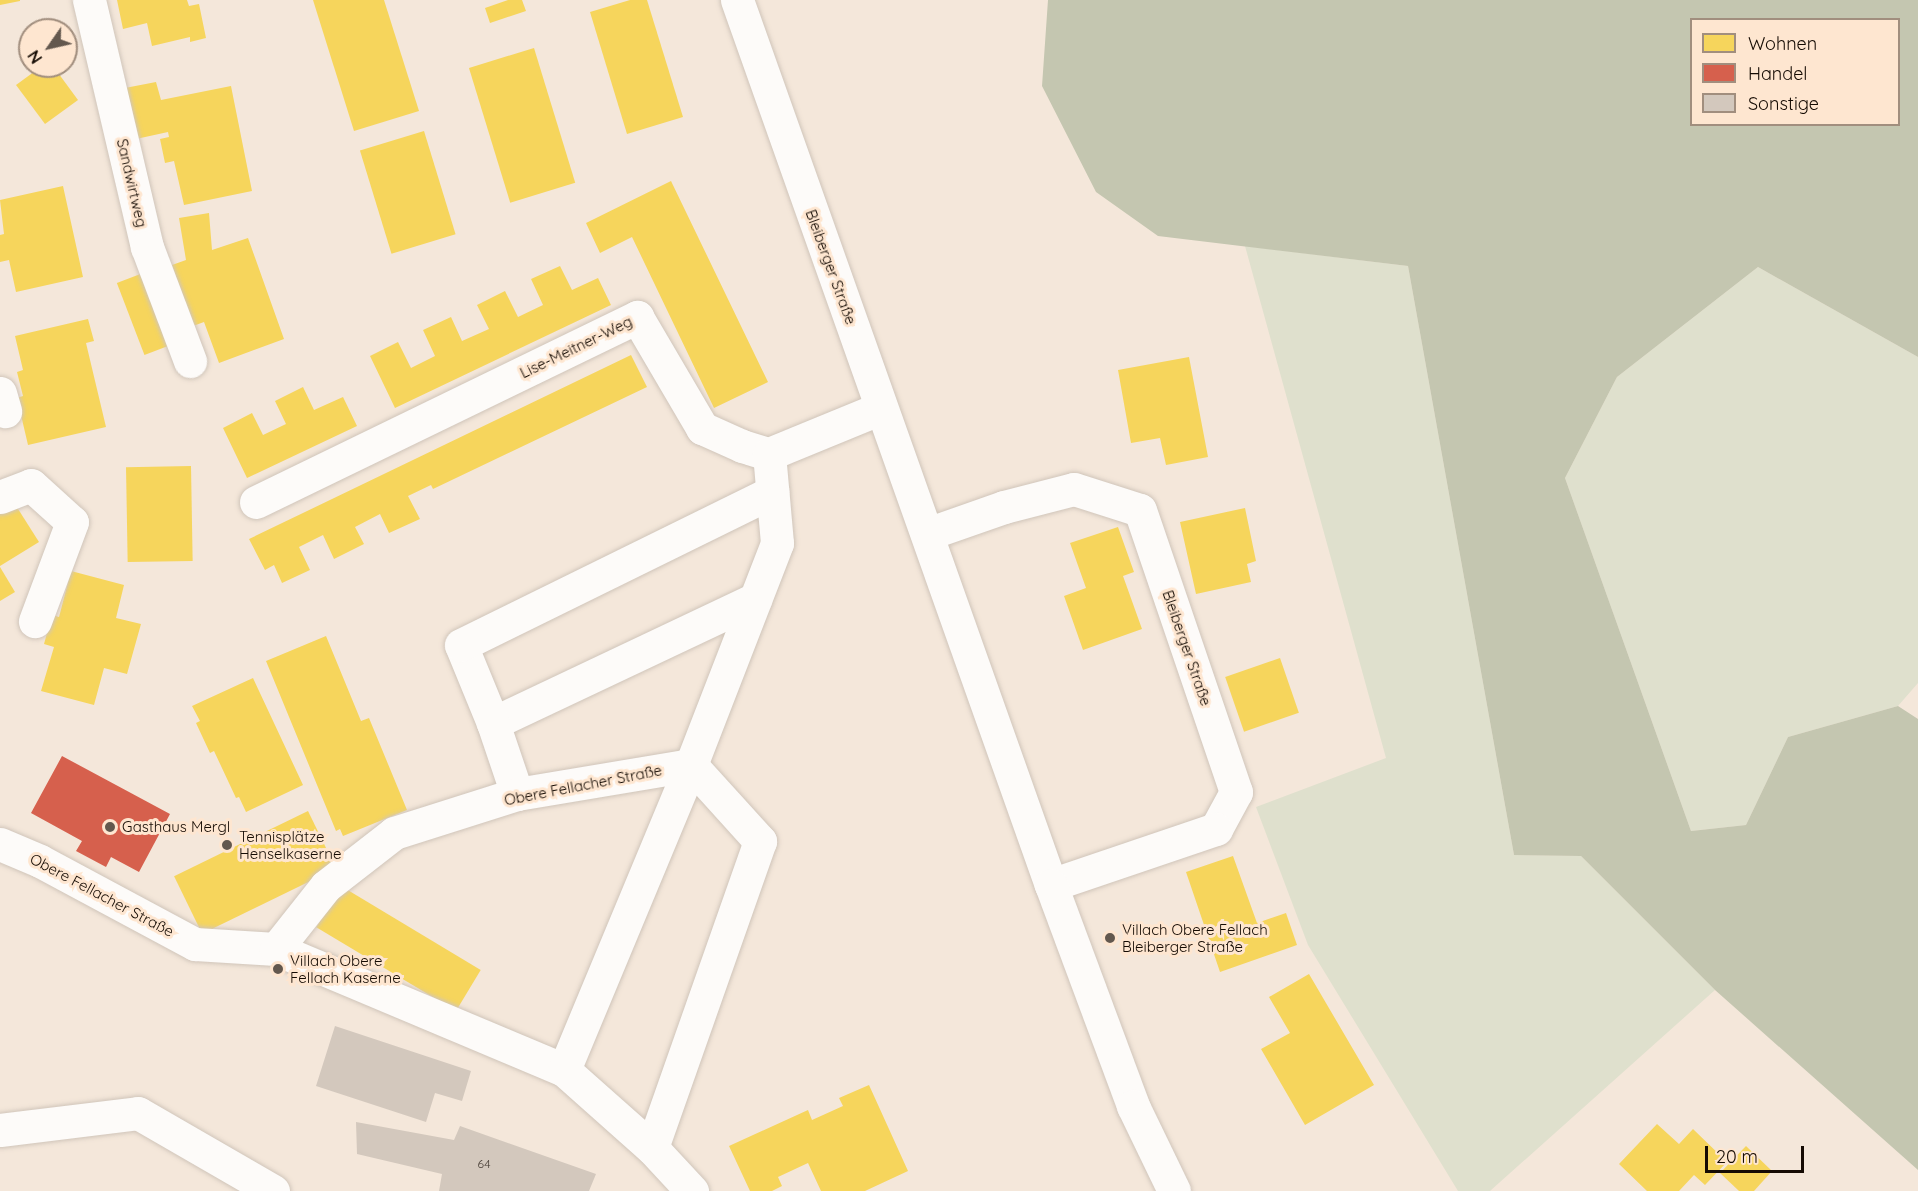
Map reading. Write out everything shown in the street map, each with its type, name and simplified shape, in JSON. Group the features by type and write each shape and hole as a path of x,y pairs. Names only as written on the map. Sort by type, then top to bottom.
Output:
{"street":[{"name":"Sandwirtweg","path":"89,0 147,247 190,362"},
{"name":"Bleiberger Straße","path":"737,0 1051,885 1133,1106 1174,1191"},
{"name":"Lise-Meitner-Weg","path":"256,502 638,316 702,428 769,454"},
{"path":"769,454 881,408"},
{"name":"Obere Fellacher Straße","path":"564,1070 691,765 777,543 769,454"},
{"path":"0,497 32,485 72,522 34,621"},
{"name":"Bleiberger Straße","path":"927,534 1004,507 1074,489 1140,510 1236,792 1215,829 1051,885"},
{"path":"517,794 493,723 460,645 772,492"},
{"path":"493,723 755,599"},
{"path":"652,1148 760,841 691,765"},
{"name":"Obere Fellacher Straße","path":"276,950 327,886 394,833 517,794 691,765"},
{"name":"Obere Fellacher Straße","path":"0,844 40,861 195,944 276,950 564,1070 652,1148 692,1191"},
{"path":"0,1130 138,1113 273,1191"}],"green space":[{"path":"1048,0 1918,0 1918,357 1758,267 1617,377 1565,478 1691,831 1746,825 1788,737 1898,706 1918,719 1918,1170 1715,990 1581,856 1514,855 1408,266 1158,236 1096,192 1042,86"},
{"path":"1245,246 1408,266 1514,855 1581,856 1715,990 1490,1191 1458,1191 1308,945 1256,807 1386,758"},
{"path":"1758,267 1918,357 1918,683 1898,706 1788,737 1746,825 1691,831 1565,478 1617,377"}],"building: Wohnen":[{"path":"0,0 20,0 20,1 0,5"},
{"path":"117,0 187,0 189,6 199,4 206,38 190,42 190,37 152,46 147,23 123,29"},
{"path":"313,0 384,0 419,111 354,131"},
{"path":"508,0 522,0 526,11 490,23 485,8"},
{"path":"630,0 647,0 683,117 627,134 590,12"},
{"path":"534,48 575,183 510,203 469,68"},
{"path":"26,78 62,78 78,100 45,124 16,85"},
{"path":"156,82 161,100 231,86 252,191 184,205 174,161 165,163 160,139 169,137 168,132 136,139 125,88"},
{"path":"424,131 456,234 392,254 360,151"},
{"path":"671,181 768,382 714,408 632,237 600,253 586,223"},
{"path":"63,186 83,277 16,292 9,260 0,262 0,235 4,234 0,200"},
{"path":"209,213 212,250 248,238 284,339 219,363 204,322 193,326 172,265 186,260 179,218"},
{"path":"560,266 572,290 598,278 611,305 395,408 370,356 398,342 411,368 435,356 423,330 451,317 462,341 489,329 477,305 505,291 518,317 543,305 531,279"},
{"path":"143,273 171,345 144,355 117,283"},
{"path":"88,319 94,341 86,343 106,427 28,445 17,398 23,396 17,372 23,370 15,336"},
{"path":"631,355 647,387 433,489 431,485 408,496 420,519 389,533 380,514 355,527 364,544 334,559 323,535 299,547 310,570 282,583 274,565 265,570 249,539"},
{"path":"1189,357 1208,457 1166,465 1160,438 1131,443 1118,370"},
{"path":"303,387 314,410 343,397 357,426 247,478 223,428 252,413 263,435 286,424 275,401"},
{"path":"191,466 193,561 128,562 126,467"},
{"path":"13,501 39,542 0,566 0,509"},
{"path":"1245,508 1256,561 1247,564 1251,582 1196,594 1180,522"},
{"path":"1118,527 1134,572 1123,576 1142,629 1083,650 1064,596 1086,588 1070,543"},
{"path":"0,567 15,592 0,601"},
{"path":"71,571 124,585 116,618 141,624 127,674 104,668 94,705 41,691 54,647 44,644 52,615 59,617"},
{"path":"326,636 361,721 369,718 407,810 343,836 340,829 336,831 266,661"},
{"path":"1280,658 1299,713 1244,732 1225,677"},
{"path":"253,678 303,785 246,812 239,797 236,798 214,751 210,753 196,723 200,721 192,706"},
{"path":"308,811 336,869 202,934 174,876"},
{"path":"1233,856 1257,923 1286,913 1297,945 1220,972 1186,872"},
{"path":"341,886 481,970 456,1011 316,927"},
{"path":"1309,974 1374,1085 1305,1125 1261,1049 1290,1033 1269,997"},
{"path":"869,1085 908,1171 865,1191 821,1191 808,1163 778,1177 782,1186 772,1191 750,1191 729,1146 808,1110 812,1120 843,1106 839,1098"},
{"path":"1657,1124 1679,1144 1693,1129 1727,1162 1705,1185 1694,1175 1679,1191 1647,1191 1619,1164"},
{"path":"1746,1146 1772,1171 1754,1191 1739,1191 1720,1173"}],"building: Handel":[{"name":"Gasthaus Mergl","path":"62,756 170,814 139,872 111,857 106,867 76,851 82,841 31,813"}],"building: Sonstige":[{"path":"335,1026 471,1071 462,1101 435,1093 426,1122 316,1086"},
{"path":"356,1122 454,1140 460,1126 596,1174 589,1191 439,1191 442,1174 357,1154"}],"place":[{"name":"Gasthaus Mergl","path":"110,827"},
{"name":"Tennisplätze Henselkaserne","path":"227,845"},
{"name":"Villach Obere Fellach Bleiberger Straße","path":"1110,938"},
{"name":"Villach Obere Fellach Kaserne","path":"278,969"}]}
